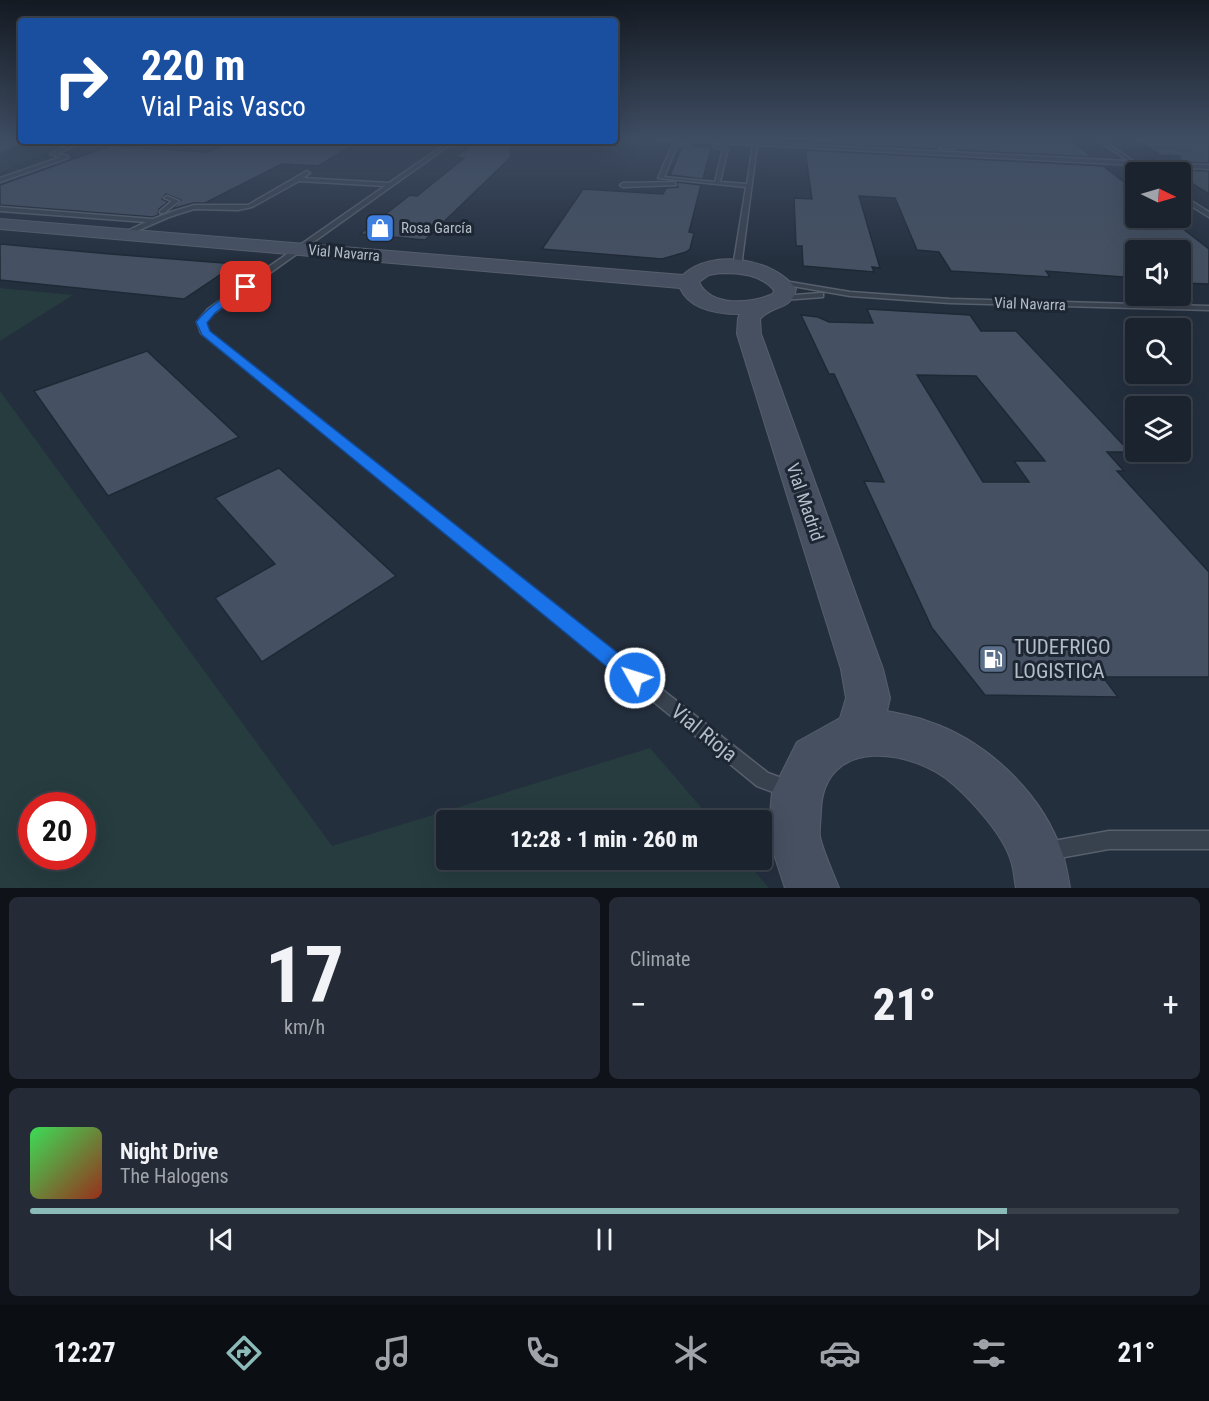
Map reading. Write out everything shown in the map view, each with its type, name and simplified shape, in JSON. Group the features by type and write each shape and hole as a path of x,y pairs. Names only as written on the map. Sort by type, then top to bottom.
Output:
{"street":[{"name":"Vial Navarra","path":"0,224 688,282"},
{"path":"688,282 693,275 704,270 737,267 770,274 782,290 754,320"},
{"name":"Vial Madrid","path":"688,282 689,289 697,297 716,304 732,316 754,320 862,669 868,698 857,736"},
{"name":"Vial Madrid","path":"862,669 887,708 927,743"},
{"path":"812,888 794,836 797,792 814,758 845,738 883,732 927,743 970,767 1008,806 1040,871"}],"lane":[{"path":"125,234 156,222 164,215 212,205 248,207 297,179"},
{"path":"305,179 391,185"},
{"path":"299,249 399,179"},
{"path":"678,179 749,186"},
{"path":"737,267 750,179"},
{"path":"623,185 708,182"},
{"path":"164,215 160,213 171,206 181,194"},
{"path":"167,198 175,200"},
{"path":"1191,203 1209,215"},
{"path":"0,209 156,222"},
{"name":"Vial Rioja","path":"299,249 211,311 201,322 206,333 763,780 797,792"},
{"name":"Vial Navarra","path":"782,290 962,301 1209,308"},
{"name":"Vial Navarra","path":"782,290 850,294"},
{"path":"1040,871 1109,840 1209,840"}],"green space":[{"path":"0,288 73,295 0,341"},
{"path":"0,391 332,846 436,814 436,870 754,870 769,888 0,888"},
{"path":"650,748 703,810 449,810"}],"building":[{"path":"16,179 252,179 205,203 193,203 172,209 181,200 166,194 162,199 168,202 159,209 158,215 153,217 0,205 0,185"},
{"path":"437,179 488,179 425,240 360,234 410,195 417,196"},
{"path":"809,179 1121,179 1125,183 1125,228 1182,228 1209,249 1209,284 1191,283 1191,240 1125,240 1125,277 1046,271 1050,277 951,271 939,252 917,250 895,198 859,196 880,268 872,267 874,272 803,266 802,246 796,246 794,198 812,199"},
{"path":"1191,179 1209,179 1209,194 1191,183"},
{"path":"677,182 701,185 689,232 694,233 690,249 686,252 662,259 542,249 583,189 663,194 666,188 678,187"},
{"path":"0,244 236,264 184,299 0,280"},
{"path":"867,309 970,315 981,331 1016,331 1125,447 1125,452 1107,452 1124,471 1117,471 1209,572 1209,677 1103,677 1118,697 985,695 932,628 864,481 884,482 834,374 829,374 801,315 818,317 829,322 873,323","holes":["917,375 976,376 1045,461 1014,461 1029,482 983,482"]},
{"path":"147,351 239,437 108,496 34,391"},
{"path":"279,468 396,576 262,662 215,598 275,564 215,498"}],"place":[{"name":"Rosa García","path":"380,228"},
{"name":"TUDEFRIGO LOGISTICA","path":"993,659"}],"route":[{"path":"246,287 211,311 201,322 206,333 635,678"}]}
